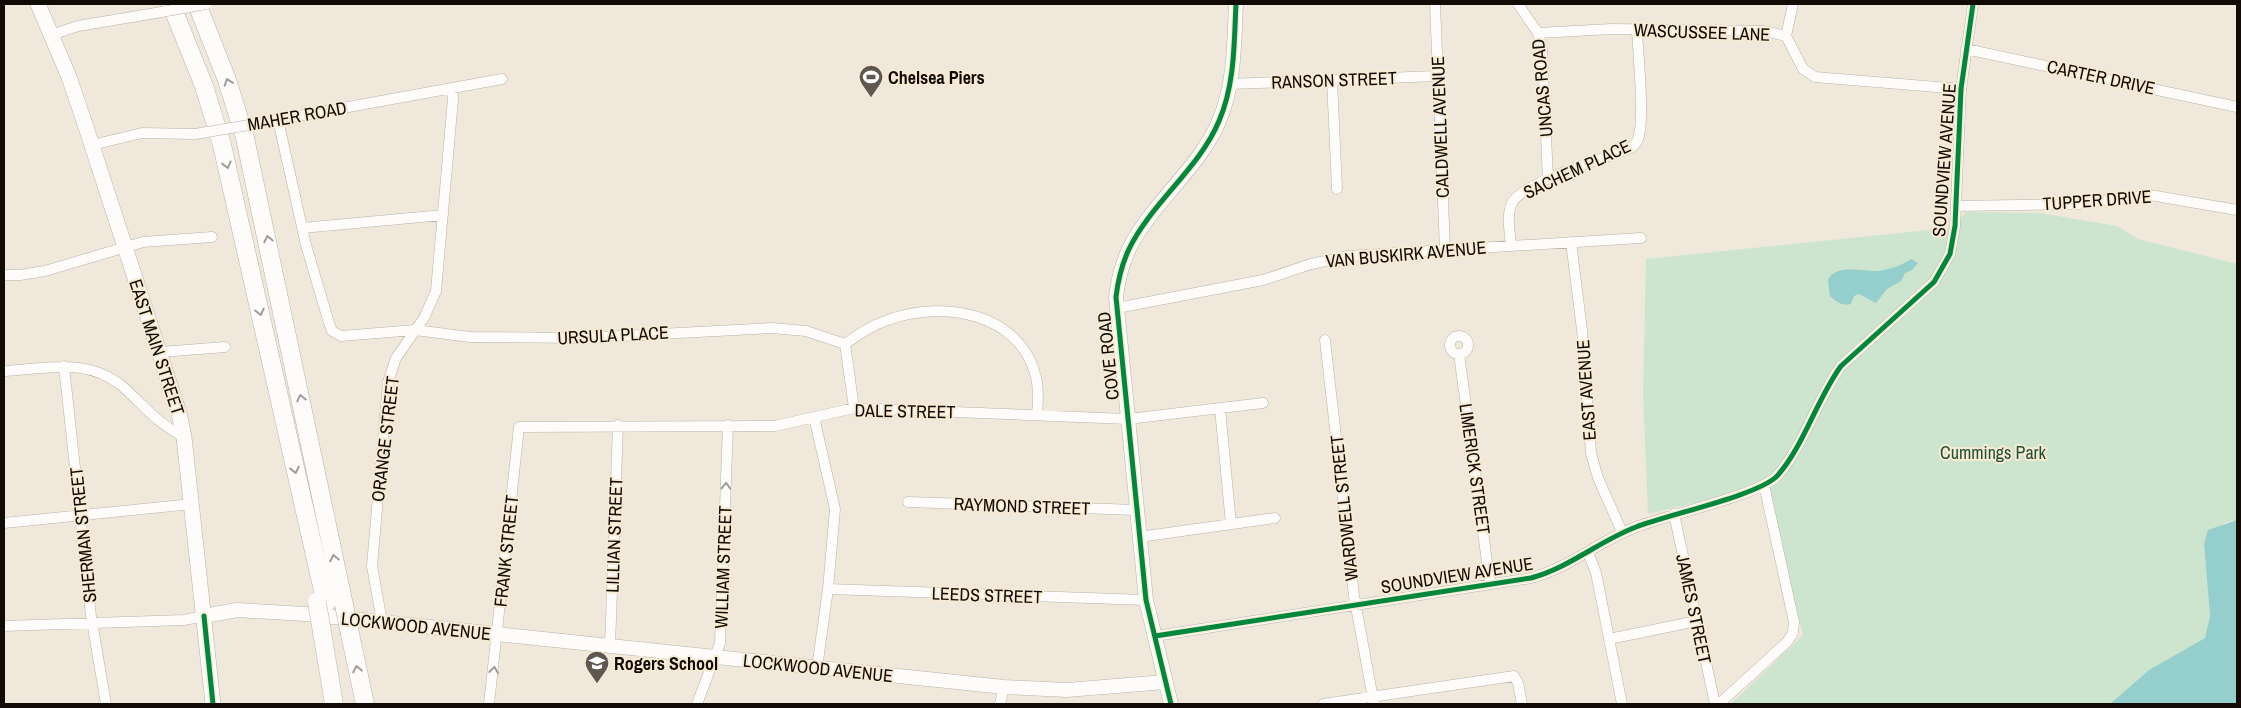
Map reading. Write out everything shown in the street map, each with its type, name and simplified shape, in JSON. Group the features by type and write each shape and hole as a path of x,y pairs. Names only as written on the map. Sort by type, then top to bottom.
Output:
{"highway":[{"path":"171,4 204,86 229,174 302,504 327,632 347,704"},
{"path":"197,4 227,80 249,154 365,704"},
{"path":"154,9 204,86"},
{"path":"327,632 334,704"}],"main road":[{"name":"EAST MAIN STREET","path":"38,4 69,77 92,145 124,248 161,352 184,437 213,704"}],"street":[{"path":"51,35 78,26 154,9 206,4"},
{"name":"COVE ROAD","path":"1171,704 1146,600 1117,308 1120,273 1135,238 1202,152 1219,122 1230,84 1236,4"},
{"name":"CALDWELL AVENUE","path":"1434,4 1445,250"},
{"name":"UNCAS ROAD","path":"1518,4 1538,33 1542,49 1548,179"},
{"path":"1786,36 1793,4"},
{"name":"SOUNDVIEW AVENUE","path":"1155,636 1550,573 1622,532 1764,485 1778,476 1830,381 1841,366 1934,282 1941,273 1952,248 1956,206 1961,89 1973,4"},
{"name":"WASCUSSEE LANE","path":"1538,33 1612,29 1764,31 1786,36 1802,68 1815,77 1961,89"},
{"name":"SACHEM PLACE","path":"1511,246 1509,217 1512,204 1518,197 1548,179 1631,148 1636,144 1639,138 1641,112 1637,30"},
{"name":"CARTER DRIVE","path":"1966,49 2237,106"},
{"name":"RANSON STREET","path":"1230,84 1437,76"},
{"name":"MAHER ROAD","path":"92,145 142,133 195,134 502,79"},
{"path":"1332,80 1337,190"},
{"name":"ORANGE STREET","path":"382,622 372,566 388,382 396,358 424,318 436,291 452,88"},
{"name":"URSULA PLACE","path":"278,120 302,228 332,331 341,336 351,337 415,330 470,337 530,339 772,328 806,331 845,344"},
{"name":"TUPPER DRIVE","path":"1956,206 2078,204 2150,195 2237,210"},
{"path":"302,228 443,214"},
{"path":"4,275 20,275 45,271 153,240 212,237"},
{"name":"VAN BUSKIRK AVENUE","path":"1117,308 1256,282 1328,259 1348,256 1641,238"},
{"name":"EAST AVENUE","path":"1571,242 1582,330 1591,453 1598,478 1622,532"},
{"path":"854,408 845,344 878,324 916,313 952,312 984,318 998,324 1009,332 1028,358 1036,377 1037,415"},
{"name":"WARDWELL STREET","path":"1325,340 1356,604 1373,700"},
{"path":"161,352 225,347"},
{"name":"LIMERICK STREET","path":"1460,354 1490,584"},
{"path":"4,371 64,366 90,369 111,379 165,427 184,437"},
{"name":"SHERMAN STREET","path":"64,366 93,623 106,704"},
{"name":"DALE STREET","path":"519,427 618,425 775,426 854,408 1128,420 1263,403"},
{"path":"1220,409 1231,524"},
{"path":"814,417 834,503 828,589 817,668"},
{"name":"LILLIAN STREET","path":"610,646 618,425"},
{"name":"WILLIAM STREET","path":"697,704 720,643 728,425"},
{"name":"FRANK STREET","path":"490,704 519,427"},
{"path":"1719,704 1787,642 1794,633 1794,622 1764,485"},
{"name":"RAYMOND STREET","path":"908,502 1136,510"},
{"path":"4,523 192,504"},
{"name":"JAMES STREET","path":"1674,514 1715,704"},
{"path":"1139,537 1275,518"},
{"path":"1588,552 1596,573 1622,704"},
{"name":"LEEDS STREET","path":"828,589 1146,600"},
{"name":"LOCKWOOD AVENUE","path":"204,616 243,610 382,622 1004,687 1067,690 1165,682"},
{"path":"4,626 189,619 204,616"},
{"path":"1609,639 1697,621"},
{"path":"1323,704 1373,700 1514,676 1518,683 1522,704"},
{"path":"1000,704 1004,687"}],"green space":[{"name":"Cummings Park","path":"1967,212 2040,213 2117,226 2138,239 2237,264 2237,520 2224,523 2204,544 2210,616 2205,638 2149,670 2110,704 1731,704 1803,635 1766,486 1648,514 1643,394 1646,259 1948,228"}],"water":[{"path":"1911,259 1918,263 1912,270 1905,273 1901,281 1887,289 1876,303 1859,294 1854,296 1851,304 1839,303 1830,296 1828,280 1837,272 1843,270 1882,270 1900,265"},
{"path":"2237,520 2237,704 2110,704 2149,670 2205,638 2210,616 2204,544 2208,530"}],"cycle path":[{"path":"1171,704 1146,600 1116,297 1119,278 1129,249 1150,216 1200,155 1219,121 1231,78 1236,4"},
{"path":"1155,636 1531,578 1558,568 1609,539 1636,527 1734,497 1753,490 1778,475 1795,450 1832,379 1841,366 1934,282 1950,254 1955,226 1961,89 1973,4"},
{"path":"204,616 213,704"}],"place":[{"name":"Chelsea Piers","path":"871,98"},
{"name":"Rogers School","path":"597,684"}]}
